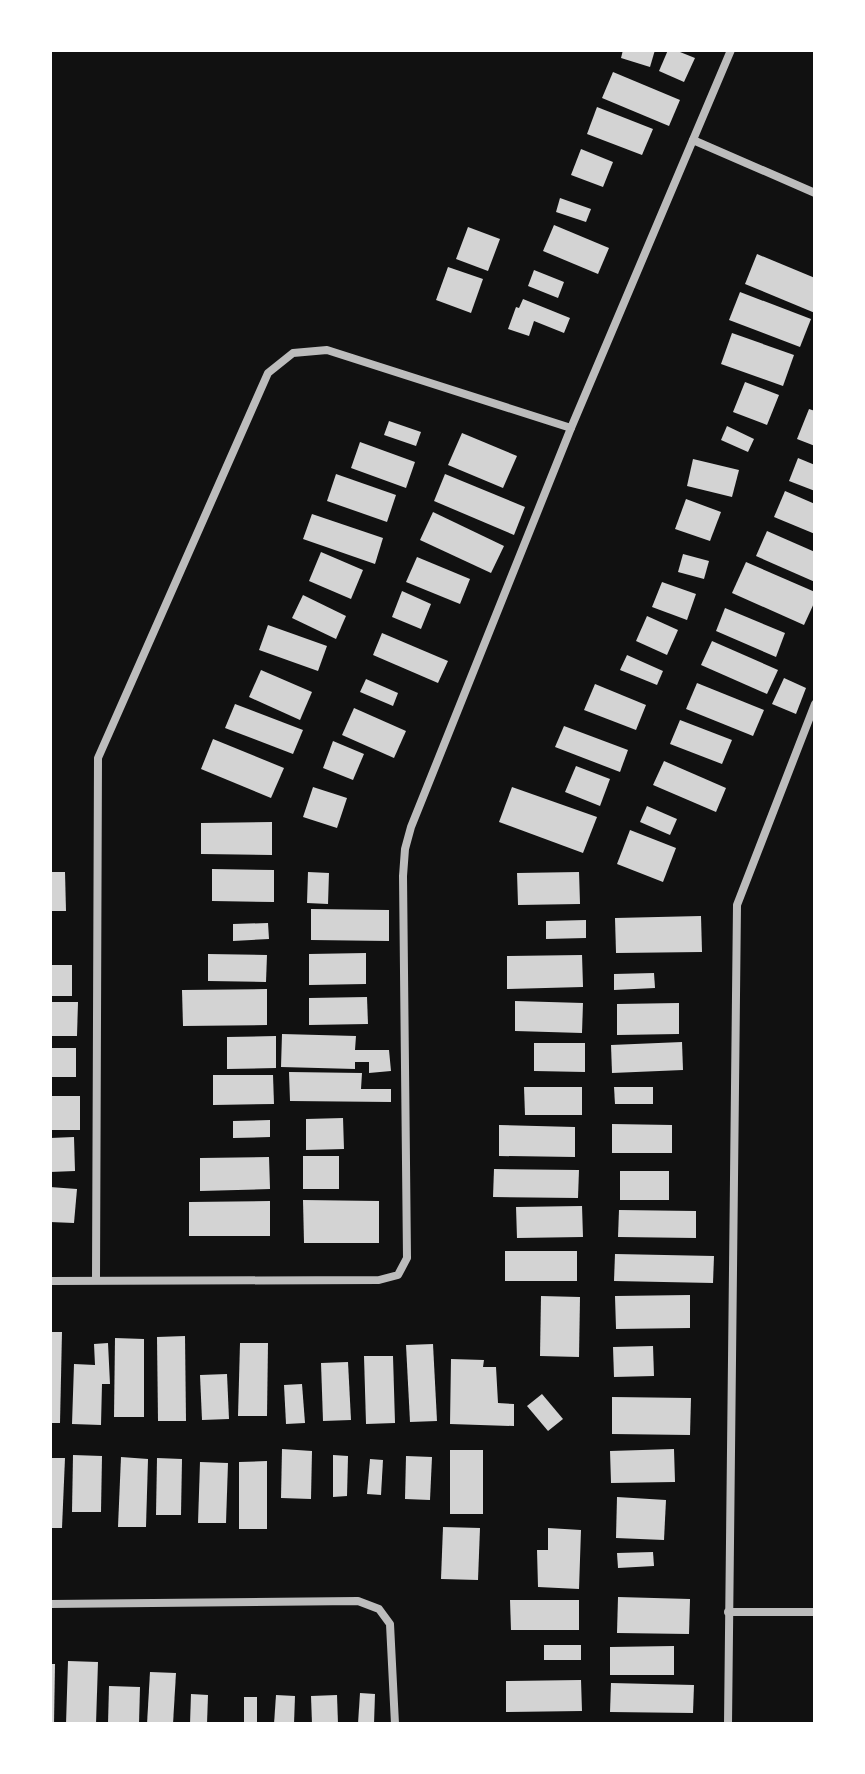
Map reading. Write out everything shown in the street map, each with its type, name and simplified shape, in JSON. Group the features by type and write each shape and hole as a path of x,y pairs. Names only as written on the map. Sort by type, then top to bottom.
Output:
{"street":[{"path":"50,1281 379,1280 398,1275 407,1258 405,849 411,827 571,428 731,50"},
{"path":"693,140 815,193"},
{"path":"96,1279 98,758 268,373 293,353 327,350 571,428"},
{"path":"728,1724 737,905 815,704"},
{"path":"50,1604 358,1601 379,1609 390,1624 395,1724"},
{"path":"728,1612 815,1612"}],"building":[{"path":"623,50 655,50 650,67 621,58"},
{"path":"668,50 695,58 684,82 659,71"},
{"path":"613,72 680,100 669,126 602,98"},
{"path":"597,107 653,129 642,155 587,134"},
{"path":"581,149 613,162 603,187 571,175"},
{"path":"560,198 591,209 586,222 556,212"},
{"path":"554,225 609,248 598,274 543,251"},
{"path":"468,227 500,239 488,271 456,259"},
{"path":"757,254 815,278 815,313 745,284"},
{"path":"448,267 483,279 471,313 436,300"},
{"path":"534,270 564,282 558,298 528,286"},
{"path":"740,292 811,319 800,347 729,320"},
{"path":"523,299 570,318 564,333 534,321 529,336 508,329 516,307 519,308"},
{"path":"732,333 794,355 783,386 721,364"},
{"path":"745,382 779,395 767,425 733,412"},
{"path":"809,409 815,411 815,446 797,439"},
{"path":"389,421 421,432 416,446 384,435"},
{"path":"727,426 754,439 748,452 721,440"},
{"path":"462,433 517,456 503,488 448,465"},
{"path":"360,442 415,462 406,488 351,468"},
{"path":"798,458 815,465 815,491 789,481"},
{"path":"693,459 739,470 732,497 687,486"},
{"path":"336,474 396,495 387,522 327,501"},
{"path":"445,474 525,507 514,535 434,501"},
{"path":"785,491 815,504 815,534 774,517"},
{"path":"686,499 721,512 710,541 675,529"},
{"path":"433,512 504,546 491,573 420,540"},
{"path":"312,514 383,538 375,564 303,539"},
{"path":"767,531 815,552 815,582 756,556"},
{"path":"321,552 363,570 351,599 309,581"},
{"path":"683,554 709,561 704,579 678,572"},
{"path":"417,557 470,579 460,604 406,582"},
{"path":"746,562 815,592 815,601 804,625 732,593"},
{"path":"662,582 696,594 687,620 652,607"},
{"path":"402,591 431,604 421,629 392,617"},
{"path":"303,595 346,616 336,639 292,618"},
{"path":"725,608 785,633 776,657 716,631"},
{"path":"647,616 678,630 667,655 636,641"},
{"path":"268,625 327,646 318,671 259,650"},
{"path":"382,633 448,661 438,683 373,655"},
{"path":"712,641 778,670 767,694 701,665"},
{"path":"627,655 663,671 657,685 620,670"},
{"path":"261,670 312,692 300,720 249,697"},
{"path":"784,678 806,688 796,714 772,704"},
{"path":"366,679 398,693 393,706 360,692"},
{"path":"697,683 764,710 753,736 686,709"},
{"path":"595,684 646,705 636,730 584,710"},
{"path":"235,704 303,730 293,754 225,728"},
{"path":"354,708 406,731 394,758 342,735"},
{"path":"680,720 732,740 722,764 670,744"},
{"path":"564,726 628,750 620,772 555,747"},
{"path":"213,739 284,768 271,798 201,769"},
{"path":"333,741 364,754 353,780 323,768"},
{"path":"664,761 726,788 716,812 653,785"},
{"path":"576,766 610,779 600,806 565,792"},
{"path":"313,787 347,798 337,828 303,817"},
{"path":"512,787 597,817 583,853 499,822"},
{"path":"647,806 677,819 670,835 640,822"},
{"path":"272,822 272,855 201,854 201,823"},
{"path":"630,830 676,848 663,882 617,864"},
{"path":"212,869 274,870 274,902 212,901"},
{"path":"50,872 65,872 66,911 50,911"},
{"path":"308,872 329,873 328,904 307,903"},
{"path":"579,872 580,904 518,905 517,873"},
{"path":"311,909 389,910 389,941 311,940"},
{"path":"701,916 702,952 616,953 615,918"},
{"path":"586,920 586,938 546,939 546,921"},
{"path":"268,923 269,939 233,941 233,924"},
{"path":"366,953 366,984 309,985 309,954"},
{"path":"208,954 267,955 266,982 208,981"},
{"path":"582,955 583,987 507,989 507,956"},
{"path":"50,965 72,965 72,996 50,996"},
{"path":"654,973 655,988 614,990 614,974"},
{"path":"267,989 267,1025 183,1026 182,990"},
{"path":"367,997 368,1024 309,1025 309,998"},
{"path":"515,1001 583,1003 582,1033 515,1031"},
{"path":"50,1002 78,1002 77,1036 50,1036"},
{"path":"679,1003 679,1034 617,1035 617,1004"},
{"path":"282,1034 356,1036 355,1050 389,1050 391,1071 369,1073 369,1062 355,1062 355,1069 281,1067"},
{"path":"276,1036 276,1068 227,1069 227,1037"},
{"path":"682,1042 683,1070 612,1073 611,1045"},
{"path":"534,1043 585,1043 585,1072 534,1071"},
{"path":"50,1048 76,1048 76,1077 50,1077"},
{"path":"289,1072 362,1073 361,1089 391,1089 391,1102 290,1101"},
{"path":"213,1075 273,1075 274,1104 213,1105"},
{"path":"524,1087 582,1087 582,1115 525,1115"},
{"path":"614,1087 653,1087 653,1104 615,1104"},
{"path":"50,1096 80,1096 80,1130 50,1130"},
{"path":"343,1118 344,1149 306,1150 306,1119"},
{"path":"270,1120 270,1137 233,1138 233,1121"},
{"path":"612,1124 672,1125 672,1153 612,1153"},
{"path":"499,1125 575,1127 575,1157 499,1156"},
{"path":"74,1137 75,1171 50,1172 50,1138"},
{"path":"303,1156 339,1156 339,1189 303,1189"},
{"path":"269,1157 270,1189 200,1191 200,1158"},
{"path":"494,1169 579,1170 578,1198 493,1197"},
{"path":"620,1171 669,1171 669,1200 620,1200"},
{"path":"50,1187 77,1189 74,1223 50,1222"},
{"path":"303,1200 379,1201 379,1243 304,1243"},
{"path":"270,1201 270,1236 189,1236 189,1202"},
{"path":"582,1206 583,1237 517,1238 516,1207"},
{"path":"619,1210 696,1211 696,1238 618,1237"},
{"path":"505,1251 577,1251 577,1281 505,1281"},
{"path":"615,1254 714,1256 713,1283 614,1281"},
{"path":"690,1295 690,1328 616,1329 615,1296"},
{"path":"541,1296 580,1297 579,1357 540,1356"},
{"path":"50,1332 62,1332 60,1423 50,1423"},
{"path":"185,1336 186,1421 158,1421 157,1337"},
{"path":"115,1338 144,1339 144,1417 114,1417"},
{"path":"108,1343 110,1384 102,1384 101,1425 72,1424 74,1364 95,1365 94,1344"},
{"path":"240,1343 268,1343 267,1416 238,1416"},
{"path":"433,1344 437,1421 410,1422 406,1345"},
{"path":"653,1346 654,1376 614,1377 613,1347"},
{"path":"364,1356 393,1356 395,1423 366,1424"},
{"path":"451,1359 484,1360 483,1367 496,1367 498,1403 514,1404 514,1426 450,1424"},
{"path":"348,1362 351,1420 323,1421 321,1363"},
{"path":"227,1374 229,1419 202,1420 200,1375"},
{"path":"302,1384 305,1423 286,1424 284,1385"},
{"path":"542,1394 563,1419 548,1431 527,1406"},
{"path":"612,1397 691,1398 690,1435 612,1434"},
{"path":"282,1449 312,1451 311,1499 281,1498"},
{"path":"674,1449 675,1482 611,1483 610,1451"},
{"path":"450,1450 483,1450 483,1514 450,1514"},
{"path":"73,1455 102,1456 101,1512 72,1512"},
{"path":"333,1455 348,1456 347,1496 333,1497"},
{"path":"406,1456 432,1457 430,1500 405,1499"},
{"path":"121,1457 148,1459 146,1527 118,1527"},
{"path":"50,1458 65,1458 62,1528 50,1528"},
{"path":"157,1458 182,1459 181,1515 156,1515"},
{"path":"370,1459 383,1460 381,1495 367,1494"},
{"path":"267,1461 267,1529 239,1529 239,1462"},
{"path":"200,1462 228,1463 226,1523 198,1523"},
{"path":"617,1497 666,1500 664,1540 616,1538"},
{"path":"443,1527 480,1528 478,1580 441,1579"},
{"path":"548,1528 581,1530 579,1589 538,1587 537,1550 548,1550"},
{"path":"653,1552 654,1566 618,1568 617,1553"},
{"path":"618,1597 690,1599 689,1634 617,1633"},
{"path":"510,1600 579,1600 579,1630 511,1630"},
{"path":"544,1645 581,1645 581,1660 544,1660"},
{"path":"674,1646 674,1675 610,1675 610,1647"},
{"path":"68,1661 98,1662 96,1724 66,1724"},
{"path":"50,1664 55,1664 54,1724 50,1724"},
{"path":"150,1672 176,1673 173,1724 147,1724"},
{"path":"581,1680 582,1711 506,1712 506,1681"},
{"path":"611,1683 694,1685 693,1713 610,1712"},
{"path":"109,1686 140,1687 139,1724 108,1724"},
{"path":"360,1693 375,1694 374,1724 358,1724"},
{"path":"191,1694 208,1695 207,1724 190,1724"},
{"path":"276,1695 295,1696 294,1724 274,1724"},
{"path":"337,1695 338,1724 312,1724 311,1696"},
{"path":"244,1697 257,1697 257,1724 244,1724"}]}
